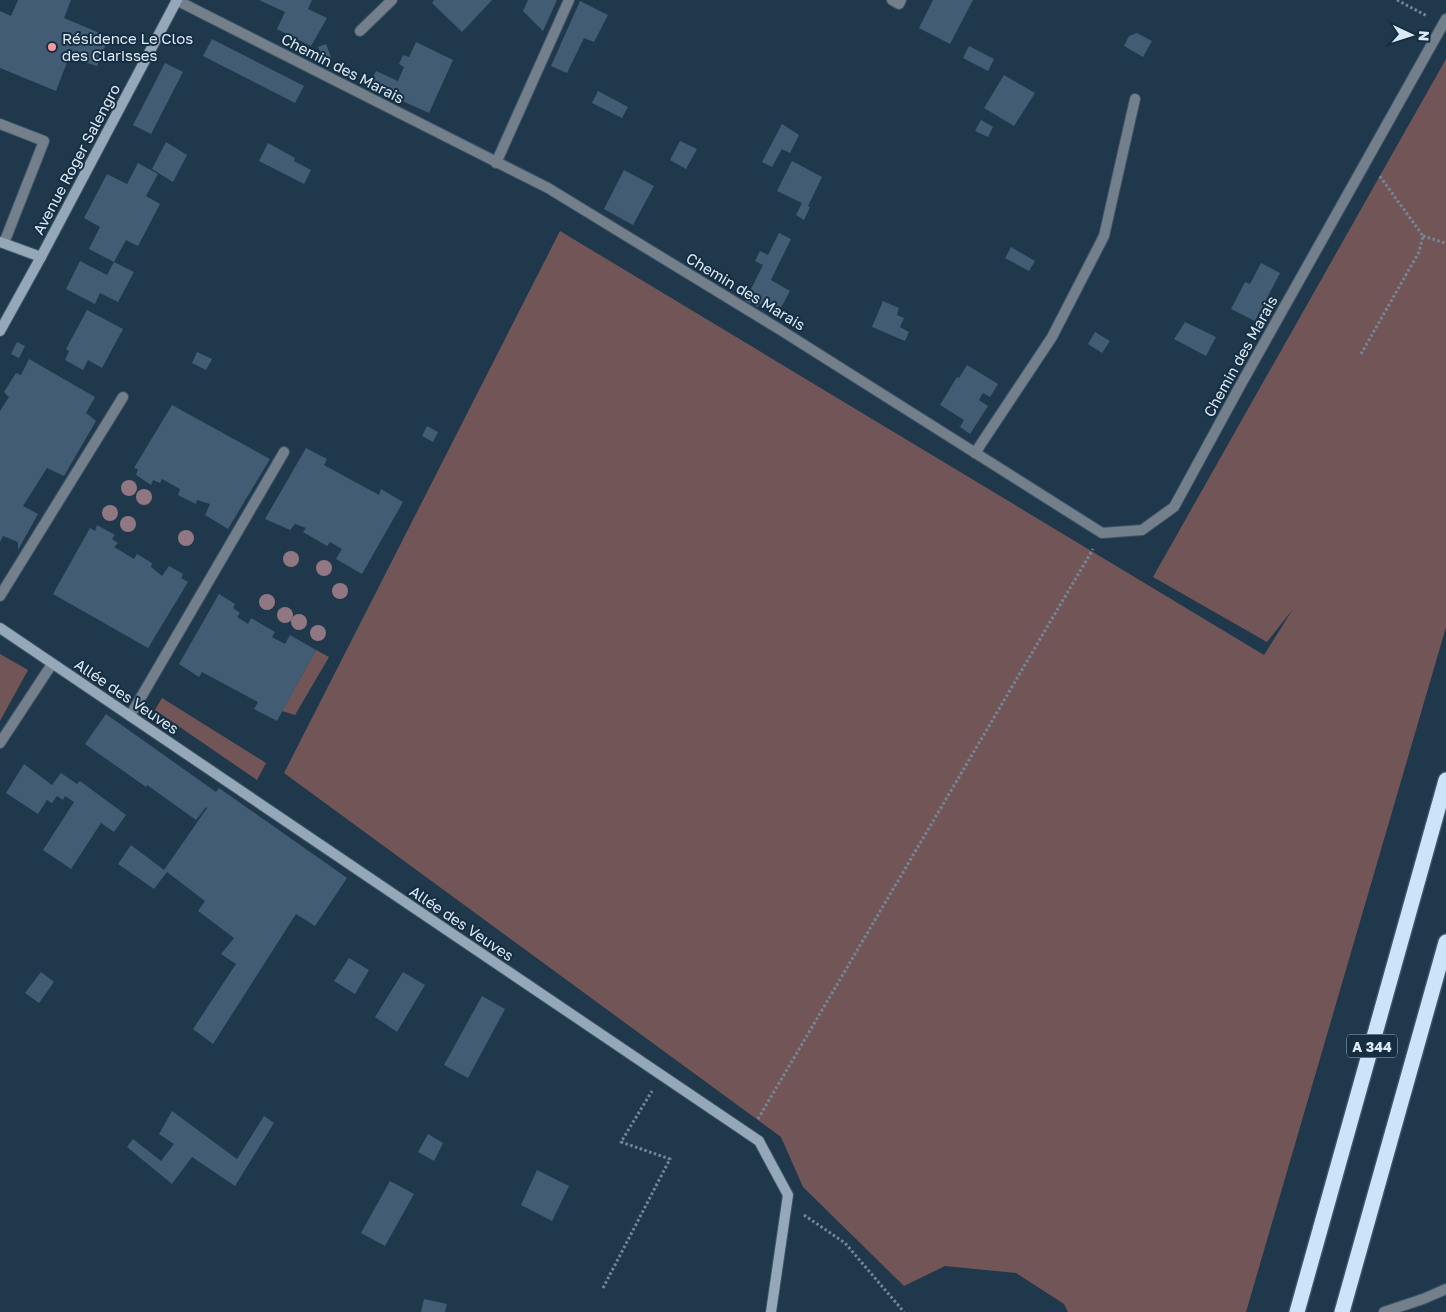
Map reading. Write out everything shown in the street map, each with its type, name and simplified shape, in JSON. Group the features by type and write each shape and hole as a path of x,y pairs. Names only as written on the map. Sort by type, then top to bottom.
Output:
{"highway":[{"name":"A 344","path":"1297,1312 1446,780"},
{"name":"A 344","path":"1342,1312 1446,942"}],"street":[{"name":"Chemin des Marais","path":"177,0 548,188 779,329 1102,533 1142,530 1174,507 1444,22"},
{"name":"Avenue Roger Salengro","path":"0,331 41,258 177,0"},
{"path":"360,31 392,0"},
{"path":"496,162 569,0"},
{"path":"892,0 899,4 901,0"},
{"path":"975,453 1052,337 1104,236 1136,99"},
{"path":"0,124 44,141 2,242 41,258"},
{"path":"0,596 123,397"},
{"path":"130,716 284,452"},
{"name":"Allée des Veuves","path":"0,628 759,1141 788,1195 771,1312"},
{"path":"0,743 52,664"},
{"path":"1384,1312 1446,1289"}],"path":[{"path":"1397,0 1444,22"},
{"path":"1363,166 1380,176 1423,236 1445,243 1446,241"},
{"path":"1361,354 1419,252 1423,236"},
{"path":"749,1134 1102,533"},
{"path":"603,1288 670,1159 621,1142 662,1076"},
{"path":"786,1214 805,1215 845,1243 904,1312"}],"shaded area":[{"path":"1446,59 1446,627 1246,1312 1068,1312 1064,1304 1016,1273 945,1266 904,1286 803,1187 781,1137 284,773 560,231 1264,655 1293,609 1267,642 1153,577"},
{"path":"316,650 329,657 295,715 282,711"},
{"path":"0,654 28,670 0,721"},
{"path":"162,698 266,763 257,780 155,710"}],"building":[{"name":"Résidence Le Clos des Clarisses","path":"18,0 71,0 64,18 109,37 97,66 69,57 56,91 0,68 0,11 11,16"},
{"path":"259,0 312,0 308,9 327,18 311,46 277,29 285,12"},
{"path":"434,0 492,0 462,32 432,3"},
{"path":"528,0 557,0 543,31 523,11"},
{"path":"933,0 973,0 950,44 919,28"},
{"path":"580,1 608,15 594,42 584,38 567,73 551,66"},
{"path":"1137,33 1152,41 1143,57 1124,46 1129,36"},
{"path":"212,39 304,86 295,103 203,56"},
{"path":"416,42 453,60 429,113 369,86 376,71 398,81 404,67 399,64 403,55 409,57"},
{"path":"326,44 331,57 324,60 318,47"},
{"path":"969,46 994,59 988,71 963,58"},
{"path":"165,63 183,72 151,134 133,125"},
{"path":"1004,75 1035,93 1014,126 984,108"},
{"path":"598,91 628,107 622,118 592,103"},
{"path":"981,120 993,127 988,137 975,131"},
{"path":"782,124 799,135 790,153 782,149 772,167 762,162"},
{"path":"680,141 697,149 686,169 670,160"},
{"path":"166,142 187,155 173,182 152,169"},
{"path":"268,143 295,158 294,161 311,170 304,184 259,161"},
{"path":"792,161 822,177 808,206 810,207 804,220 796,215 802,203 777,191"},
{"path":"138,163 158,174 146,196 160,204 138,246 126,240 114,262 89,249 100,227 84,218 107,174 127,184"},
{"path":"624,170 654,186 633,225 604,209"},
{"path":"779,233 791,239 771,280 790,291 778,313 759,304 758,307 745,301 763,265 755,261 760,251 768,255"},
{"path":"1011,247 1035,261 1029,271 1005,258"},
{"path":"80,261 107,275 114,262 134,272 118,302 100,293 95,304 66,289"},
{"path":"1261,263 1280,273 1255,321 1231,309 1245,282 1250,284"},
{"path":"883,301 899,308 897,315 904,318 900,327 909,332 905,341 872,327"},
{"path":"87,310 123,329 102,368 88,360 83,370 65,360 69,351 66,349"},
{"path":"1185,322 1216,337 1206,356 1174,339"},
{"path":"1095,332 1110,341 1102,353 1088,344"},
{"path":"17,342 25,346 19,358 11,354"},
{"path":"197,352 212,359 206,370 192,363"},
{"path":"29,359 95,397 86,413 96,421 64,476 47,468 23,506 38,514 18,550 18,542 3,536 0,542 0,411 9,397 4,392 16,373 21,375"},
{"path":"967,365 998,384 990,397 983,393 979,400 988,406 970,434 960,427 964,420 940,405 957,377 959,378"},
{"path":"172,405 270,459 228,529 205,515 210,504 197,500 196,504 178,495 180,489 162,479 160,483 153,480 151,485 136,475 138,469 134,468"},
{"path":"427,426 438,432 433,442 422,436"},
{"path":"306,448 327,459 324,465 379,495 381,489 403,502 362,574 336,559 342,549 330,542 327,546 303,532 306,528 295,524 290,530 265,519"},
{"path":"97,525 115,535 112,539 118,543 114,547 134,559 137,554 152,563 151,567 162,576 169,566 183,574 181,578 188,582 148,648 53,594 90,528 95,531"},
{"path":"219,594 235,604 233,608 240,613 237,617 248,624 251,618 275,632 272,637 285,644 290,635 316,650 277,721 254,709 258,702 202,672 199,677 179,664"},
{"path":"106,714 216,792 219,788 347,878 315,926 296,914 213,1044 193,1029 236,964 221,954 234,938 198,911 205,901 167,872 154,889 118,864 131,845 164,870 207,808 196,820 85,744"},
{"path":"24,764 52,785 61,773 77,784 80,781 126,815 114,832 101,823 71,869 43,850 74,802 65,796 63,800 57,796 52,803 47,800 38,814 6,793"},
{"path":"349,958 369,970 355,994 334,981"},
{"path":"41,972 54,982 39,1003 25,993"},
{"path":"403,972 425,985 397,1032 375,1017"},
{"path":"482,996 505,1009 468,1078 444,1065"},
{"path":"172,1111 237,1159 264,1116 274,1123 235,1186 192,1157 172,1184 127,1147 133,1139 161,1161 174,1144 159,1134"},
{"path":"428,1134 443,1143 434,1161 418,1152"},
{"path":"537,1170 569,1186 552,1221 521,1205"},
{"path":"390,1181 414,1194 385,1246 361,1233"},
{"path":"424,1299 447,1304 445,1312 421,1312"}],"place":[{"name":"Résidence Le Clos des Clarisses","path":"52,47"}]}
